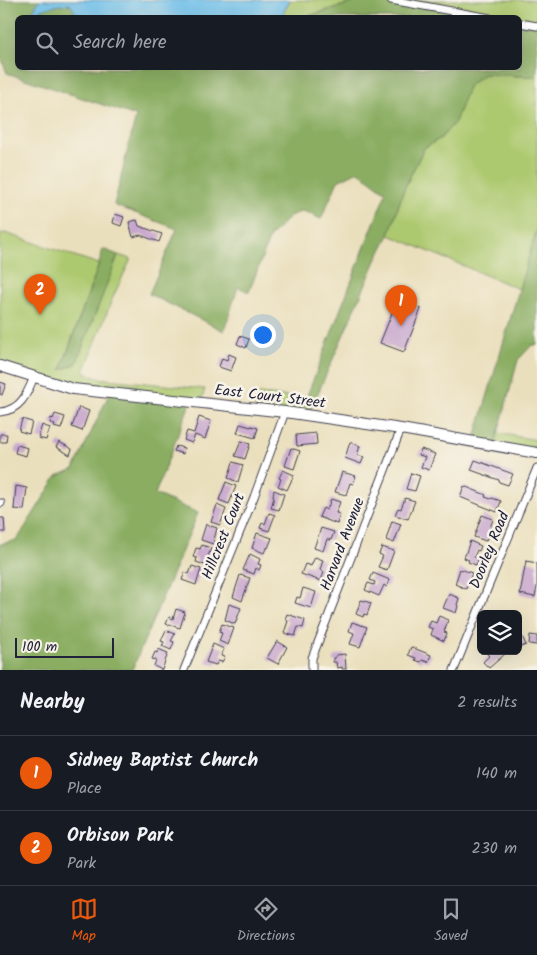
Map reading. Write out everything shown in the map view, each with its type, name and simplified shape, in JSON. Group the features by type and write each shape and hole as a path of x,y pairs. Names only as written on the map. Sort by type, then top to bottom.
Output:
{"main road":[{"name":"East Court Street","path":"0,366 73,389 285,412 401,429 537,453"}],"street":[{"path":"391,0 474,15"},
{"path":"522,23 537,26"},
{"path":"0,412 6,412 18,405 26,396 34,377"},
{"name":"Hillcrest Court","path":"184,670 250,506 285,412"},
{"name":"Harvard Avenue","path":"312,670 312,658 401,429"},
{"name":"Doorley Road","path":"454,670 537,468"}],"green space":[{"path":"0,0 39,0 33,13 53,6 70,4 78,15 15,15 15,70 522,70 522,23 537,26 537,77 484,74 469,85 455,122 441,138 424,148 404,189 389,235 308,416 300,414 386,192 358,171 338,181 321,219 303,211 290,216 270,237 249,292 238,287 224,331 149,294 177,229 114,205 136,116 7,73 0,55"},
{"path":"290,0 362,0 310,15 282,15"},
{"path":"362,0 391,0 474,15 313,15"},
{"path":"391,0 537,0 537,26 522,23 522,15 478,15"},
{"path":"484,74 537,77 537,229 519,289 389,235 404,189 424,148 441,138 469,85"},
{"path":"537,229 537,345 532,345 518,360 495,445 474,441"},
{"path":"5,233 99,264 61,369 76,364 118,255 131,259 113,297 84,372 97,378 205,389 201,402 73,389 0,366 0,234"},
{"path":"103,249 118,255 76,364 61,370 99,264"},
{"path":"110,392 191,401 155,494 198,513 132,670 0,670 0,544 17,540 57,476 74,469"},
{"path":"259,394 305,398 300,414 254,409"},
{"path":"498,433 537,440 537,453 495,445"}],"water":[{"path":"39,0 290,0 282,15 77,15 70,4 53,6 32,13"}],"building":[{"path":"115,214 124,217 121,226 113,223"},
{"path":"137,220 139,226 162,234 159,242 140,235 133,237 129,222"},
{"path":"398,298 421,309 404,352 380,343"},
{"path":"240,336 249,339 246,348 237,344"},
{"path":"229,354 236,357 231,371 219,367 222,358 227,360"},
{"path":"0,382 6,384 2,395 0,394"},
{"path":"79,407 89,411 82,431 72,427"},
{"path":"55,414 65,417 61,429 54,427 55,425 50,423 51,418 53,419"},
{"path":"199,417 211,421 205,439 195,435 192,443 184,440 187,431 194,433"},
{"path":"22,419 32,422 29,434 19,431"},
{"path":"240,424 258,428 255,438 237,433"},
{"path":"42,425 50,428 46,440 38,438"},
{"path":"316,433 317,444 297,446 296,435"},
{"path":"0,434 7,434 6,442 0,442"},
{"path":"241,441 250,444 245,459 235,456"},
{"path":"59,442 72,449 70,455 56,447"},
{"path":"350,442 360,446 357,455 364,457 361,464 345,458"},
{"path":"17,445 28,448 26,456 15,453"},
{"path":"176,446 184,448 183,454 174,451"},
{"path":"291,448 300,451 294,469 285,466"},
{"path":"421,449 435,454 429,470 421,467 425,457 419,455"},
{"path":"475,460 513,474 508,485 471,470"},
{"path":"233,462 243,465 238,482 228,478"},
{"path":"283,470 294,475 287,490 278,486"},
{"path":"342,472 356,476 353,484 350,483 346,495 335,492"},
{"path":"411,473 420,476 415,491 406,489"},
{"path":"226,482 236,486 229,504 219,500"},
{"path":"16,486 27,488 24,510 14,509"},
{"path":"464,486 486,495 485,497 501,501 497,512 460,497"},
{"path":"274,490 284,494 279,510 271,508"},
{"path":"405,498 415,501 408,519 395,515 398,508 401,509"},
{"path":"331,499 340,502 336,513 340,514 337,524 319,517 323,508 327,510"},
{"path":"217,505 226,509 220,525 211,522"},
{"path":"269,513 275,515 269,531 260,528 262,523 265,524"},
{"path":"482,515 493,519 486,541 474,537"},
{"path":"0,518 4,518 5,532 0,532"},
{"path":"392,521 401,524 394,543 386,540"},
{"path":"206,524 217,528 213,544 201,540"},
{"path":"321,528 334,532 331,540 327,539 323,551 314,548"},
{"path":"257,533 272,538 264,553 252,548"},
{"path":"470,541 481,546 474,557 479,558 476,565 464,558"},
{"path":"202,545 211,548 205,565 196,562 197,558 193,557 196,548 200,549"},
{"path":"382,547 394,551 387,570 378,567 383,556 379,554"},
{"path":"250,554 260,559 258,564 261,565 259,570 256,568 254,574 243,570"},
{"path":"315,557 323,560 320,570 324,572 321,581 301,574 305,564 311,566"},
{"path":"526,561 537,563 535,597 520,594"},
{"path":"192,566 201,569 196,585 182,580 185,572 189,574"},
{"path":"460,569 472,573 466,589 455,584"},
{"path":"373,573 390,580 387,587 384,585 379,596 365,590 368,583 374,585 375,582 370,580"},
{"path":"240,575 250,578 242,601 233,597"},
{"path":"303,588 316,592 311,608 295,603 297,597 300,598"},
{"path":"449,594 459,598 456,613 443,608"},
{"path":"361,600 371,603 367,615 364,614 363,617 356,614"},
{"path":"229,604 241,608 235,624 225,620"},
{"path":"176,609 185,612 180,628 166,624 169,617 173,619"},
{"path":"287,614 305,620 303,628 298,627 295,636 284,633 288,621 285,619"},
{"path":"439,616 448,620 444,632 447,633 444,641 431,635 433,629 428,627 431,621 436,623"},
{"path":"352,622 367,627 360,647 350,644 354,633 349,631"},
{"path":"222,624 234,628 228,645 219,641 222,633 219,632"},
{"path":"166,630 175,634 171,641 174,642 171,650 162,646 164,642 161,641"},
{"path":"530,635 537,636 537,645 529,644"},
{"path":"522,636 526,645 522,646"},
{"path":"277,641 287,647 278,664 267,658"},
{"path":"213,644 224,649 221,656 225,657 222,662 218,661 216,665 206,662"},
{"path":"411,647 431,655 428,662 415,660 416,658 408,655"},
{"path":"158,649 168,653 162,670 154,666 156,660 152,659"},
{"path":"345,654 346,669 342,669 342,667 337,668 333,658 336,655"},
{"path":"504,655 489,668 483,662 489,656"}],"place":[{"name":"Orbison Park","path":"40,315"},
{"name":"Sidney Baptist Church","path":"401,326"}]}
